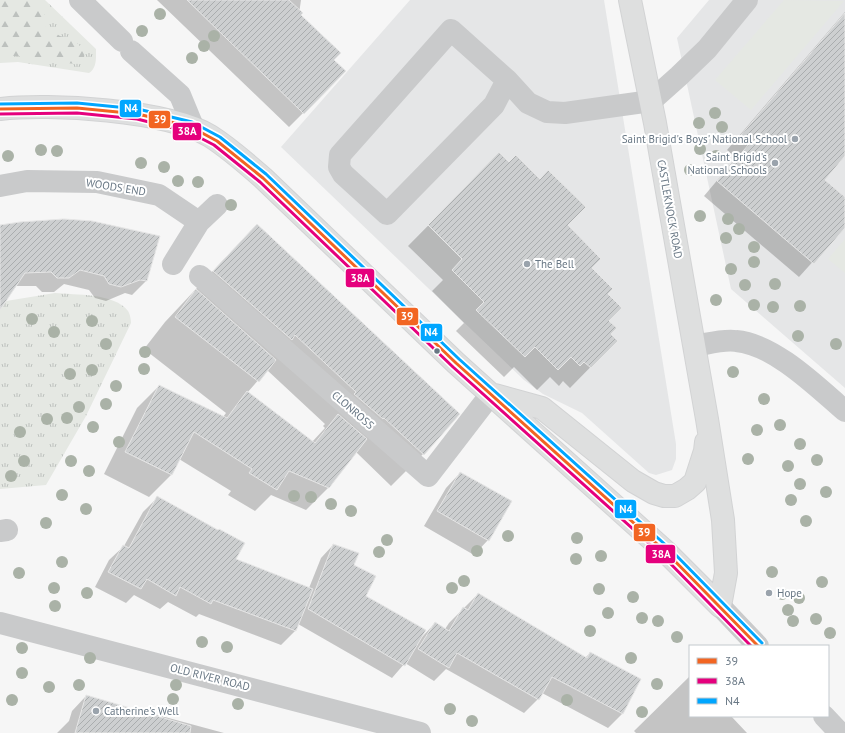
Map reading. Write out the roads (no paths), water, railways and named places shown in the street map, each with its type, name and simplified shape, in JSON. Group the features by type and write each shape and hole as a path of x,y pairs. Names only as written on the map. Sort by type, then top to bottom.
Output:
{"main road":[{"name":"CASTLEKNOCK ROAD","path":"630,0 650,101 707,419 725,536 726,573 720,606"},
{"path":"0,109 35,106 95,110 138,115 171,122 210,136 241,158 263,178 491,394 666,552 720,606"},
{"name":"CASTLEKNOCK ROAD","path":"491,394 542,408 633,480 654,493 664,496 675,496 687,490 695,482 705,450 707,419"}],"street":[{"path":"80,0 180,95 194,129"},
{"path":"507,80 494,105 386,214 343,174 339,167 340,155 451,30 507,80 528,103 547,112 565,113 650,101 679,76 706,49 747,0"},
{"name":"WOODS END","path":"0,186 27,181 97,182 159,195 199,222"},
{"path":"173,264 199,222 216,205"},
{"name":"CLONROSS","path":"200,276 428,476 491,394"},
{"path":"694,346 735,340 761,346 806,377 845,411"},
{"path":"720,606 757,645"},
{"name":"OLD RIVER ROAD","path":"0,623 420,733"},
{"path":"825,717 840,733"}],"place":[{"name":"Saint Brigid's Boys' National School","path":"795,139"},
{"name":"Saint Brigid's National Schools","path":"775,163"},
{"name":"The Bell","path":"527,264"},
{"name":"Hope","path":"769,593"},
{"name":"Catherine's Well","path":"96,711"}]}
